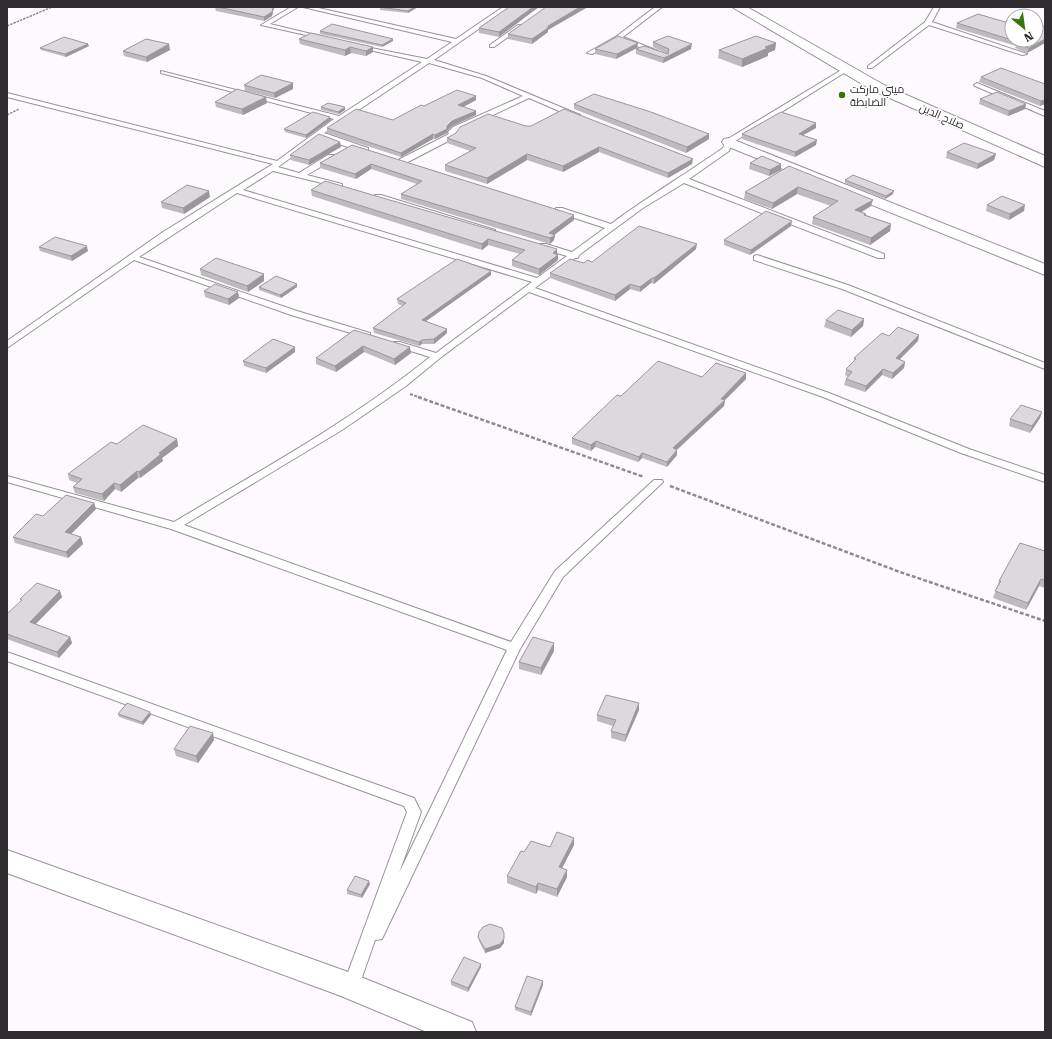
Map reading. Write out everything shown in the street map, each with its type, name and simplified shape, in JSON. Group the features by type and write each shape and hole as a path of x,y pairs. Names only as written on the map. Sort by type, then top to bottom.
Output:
{"highway":[{"name":"صلاح الدين","path":"738,7 879,88 1045,162"},
{"path":"856,59 884,74"},
{"name":"صلاح الدين","path":"913,88 956,110 1045,148"}],"street":[{"path":"729,142 1045,270"},
{"path":"7,861 352,986 461,1032"}],"lane":[{"path":"295,7 264,25 329,40"},
{"path":"306,7 457,41"},
{"path":"490,7 505,8"},
{"path":"590,53 619,37 659,7"},
{"path":"870,67 928,23 937,7"},
{"path":"7,345 132,257 275,166 340,118 429,61 505,8"},
{"path":"492,46 527,21"},
{"path":"928,23 1024,54"},
{"path":"619,37 666,56"},
{"path":"352,45 429,61 484,77 582,117"},
{"path":"175,526 338,428 402,384 437,356 575,256 640,206 683,180 702,162 726,149 729,142 846,70"},
{"path":"163,72 340,118"},
{"path":"977,85 1045,114"},
{"path":"7,95 275,166 301,176 346,188"},
{"path":"418,166 400,160 453,135 452,132 456,129 528,96"},
{"path":"301,176 350,146 318,135"},
{"path":"318,135 377,154"},
{"path":"683,180 881,256"},
{"path":"236,190 539,281"},
{"path":"369,194 503,233"},
{"path":"552,208 612,227"},
{"path":"532,242 575,256"},
{"path":"132,257 294,313 376,338"},
{"path":"757,258 845,287 1045,366"},
{"path":"529,289 818,392 966,451 1045,479"},
{"path":"392,342 437,356"},
{"path":"7,479 175,526 514,648"},
{"path":"352,986 514,648 558,574 658,482"},
{"path":"7,656 409,802 414,812 352,986"}],"path":[{"path":"7,26 52,7"},
{"path":"402,384 411,395 658,482 900,572 1045,621"}],"building":[{"path":"218,7 273,7 272,12 264,17"},
{"path":"380,7 414,7 408,11"},
{"path":"509,7 533,7 499,32 479,28"},
{"path":"546,7 580,7 548,26 548,28 532,39 508,34"},
{"path":"978,14 1004,22 1004,38 957,23"},
{"path":"332,24 393,39 382,45 320,31"},
{"path":"1044,27 1045,27 1044,40"},
{"path":"311,33 373,47 366,51 350,47 345,50 299,39"},
{"path":"618,36 638,43 617,54 595,49"},
{"path":"668,36 692,44 664,58 636,49 644,46 668,54 669,49 653,42"},
{"path":"756,36 776,43 742,59 719,50"},
{"path":"64,37 88,44 65,54 40,48"},
{"path":"146,39 169,44 146,57 123,51"},
{"path":"1001,68 1045,84 1045,100 1041,101 981,77"},
{"path":"261,75 293,83 274,93 244,85"},
{"path":"237,89 266,97 242,109 215,102"},
{"path":"457,90 476,96 458,105 476,111 452,121 447,126 447,129 435,135 433,134 401,153 327,128 356,109 393,120 421,105 424,106"},
{"path":"997,92 1026,104 1009,111 980,99"},
{"path":"594,94 651,112 709,134 687,147 574,104"},
{"path":"328,103 345,107 338,112 321,107"},
{"path":"564,109 693,159 668,173 599,147 563,166 527,154 487,178 445,165 476,148 447,138 456,133 460,127 488,114 526,126 531,126"},
{"path":"313,112 330,117 306,135 284,129"},
{"path":"781,112 816,123 799,134 817,140 795,152 742,134"},
{"path":"319,134 340,142 309,160 290,155"},
{"path":"964,143 996,154 978,164 947,152"},
{"path":"352,145 574,215 549,233 555,235 550,238 401,194 422,181 371,164 355,174 320,163"},
{"path":"762,156 781,164 770,170 750,163"},
{"path":"789,166 873,200 855,210 866,214 864,215 891,224 871,238 813,217 838,201 798,187 773,203 745,192"},
{"path":"853,175 894,191 886,196 845,180"},
{"path":"325,181 557,249 553,253 558,255 539,269 512,260 525,250 488,239 482,244 311,190"},
{"path":"187,185 209,191 183,208 161,202"},
{"path":"1002,196 1025,205 1010,214 987,205"},
{"path":"766,211 792,221 751,250 724,240"},
{"path":"639,226 697,244 654,278 640,287 630,284 615,295 550,273 570,259 584,263 587,260 592,262"},
{"path":"55,237 87,246 71,256 39,247"},
{"path":"216,258 264,274 247,286 200,269"},
{"path":"457,259 491,271 422,320 447,329 434,339 422,340 419,342 373,328 406,303 397,299"},
{"path":"276,276 297,284 280,295 259,287"},
{"path":"215,284 238,292 228,299 204,291"},
{"path":"838,310 864,319 852,330 826,320"},
{"path":"898,327 919,335 896,358 905,362 893,373 883,369 866,386 846,379 852,372 846,369 856,359 854,358 882,333 889,336"},
{"path":"354,330 410,347 394,359 363,346 335,366 316,358"},
{"path":"273,339 295,347 266,368 243,361"},
{"path":"658,361 702,377 716,363 746,373 721,399 725,400 673,448 677,450 667,462 642,453 639,457 596,441 591,445 572,438 617,395 621,396"},
{"path":"1021,405 1042,412 1032,426 1010,419"},
{"path":"143,425 177,439 159,453 161,454 139,472 137,471 120,485 114,483 102,494 73,487 82,479 68,474 111,442 117,444"},
{"path":"66,495 94,503 65,532 81,537 66,552 13,537 36,514 43,516"},
{"path":"1020,543 1045,551 1045,580 1041,579 1028,603 995,591"},
{"path":"37,583 60,591 30,622 70,637 57,652 7,634 7,614"},
{"path":"533,637 554,643 541,668 519,662"},
{"path":"606,695 639,703 626,735 611,731 616,720 597,715"},
{"path":"127,703 150,712 142,722 118,714"},
{"path":"190,726 213,733 196,756 174,749"},
{"path":"557,832 574,838 559,867 567,870 557,889 538,883 536,887 507,876 521,851 524,852 531,841 550,847"},
{"path":"355,876 369,881 361,895 347,890"},
{"path":"490,924 502,928 504,939 500,944 485,949 478,937 479,932 483,927"},
{"path":"464,957 481,964 468,988 451,981"},
{"path":"527,976 543,981 531,1012 515,1007"}],"place":[{"name":"ميني ماركت الضابطة","path":"842,95"}]}
